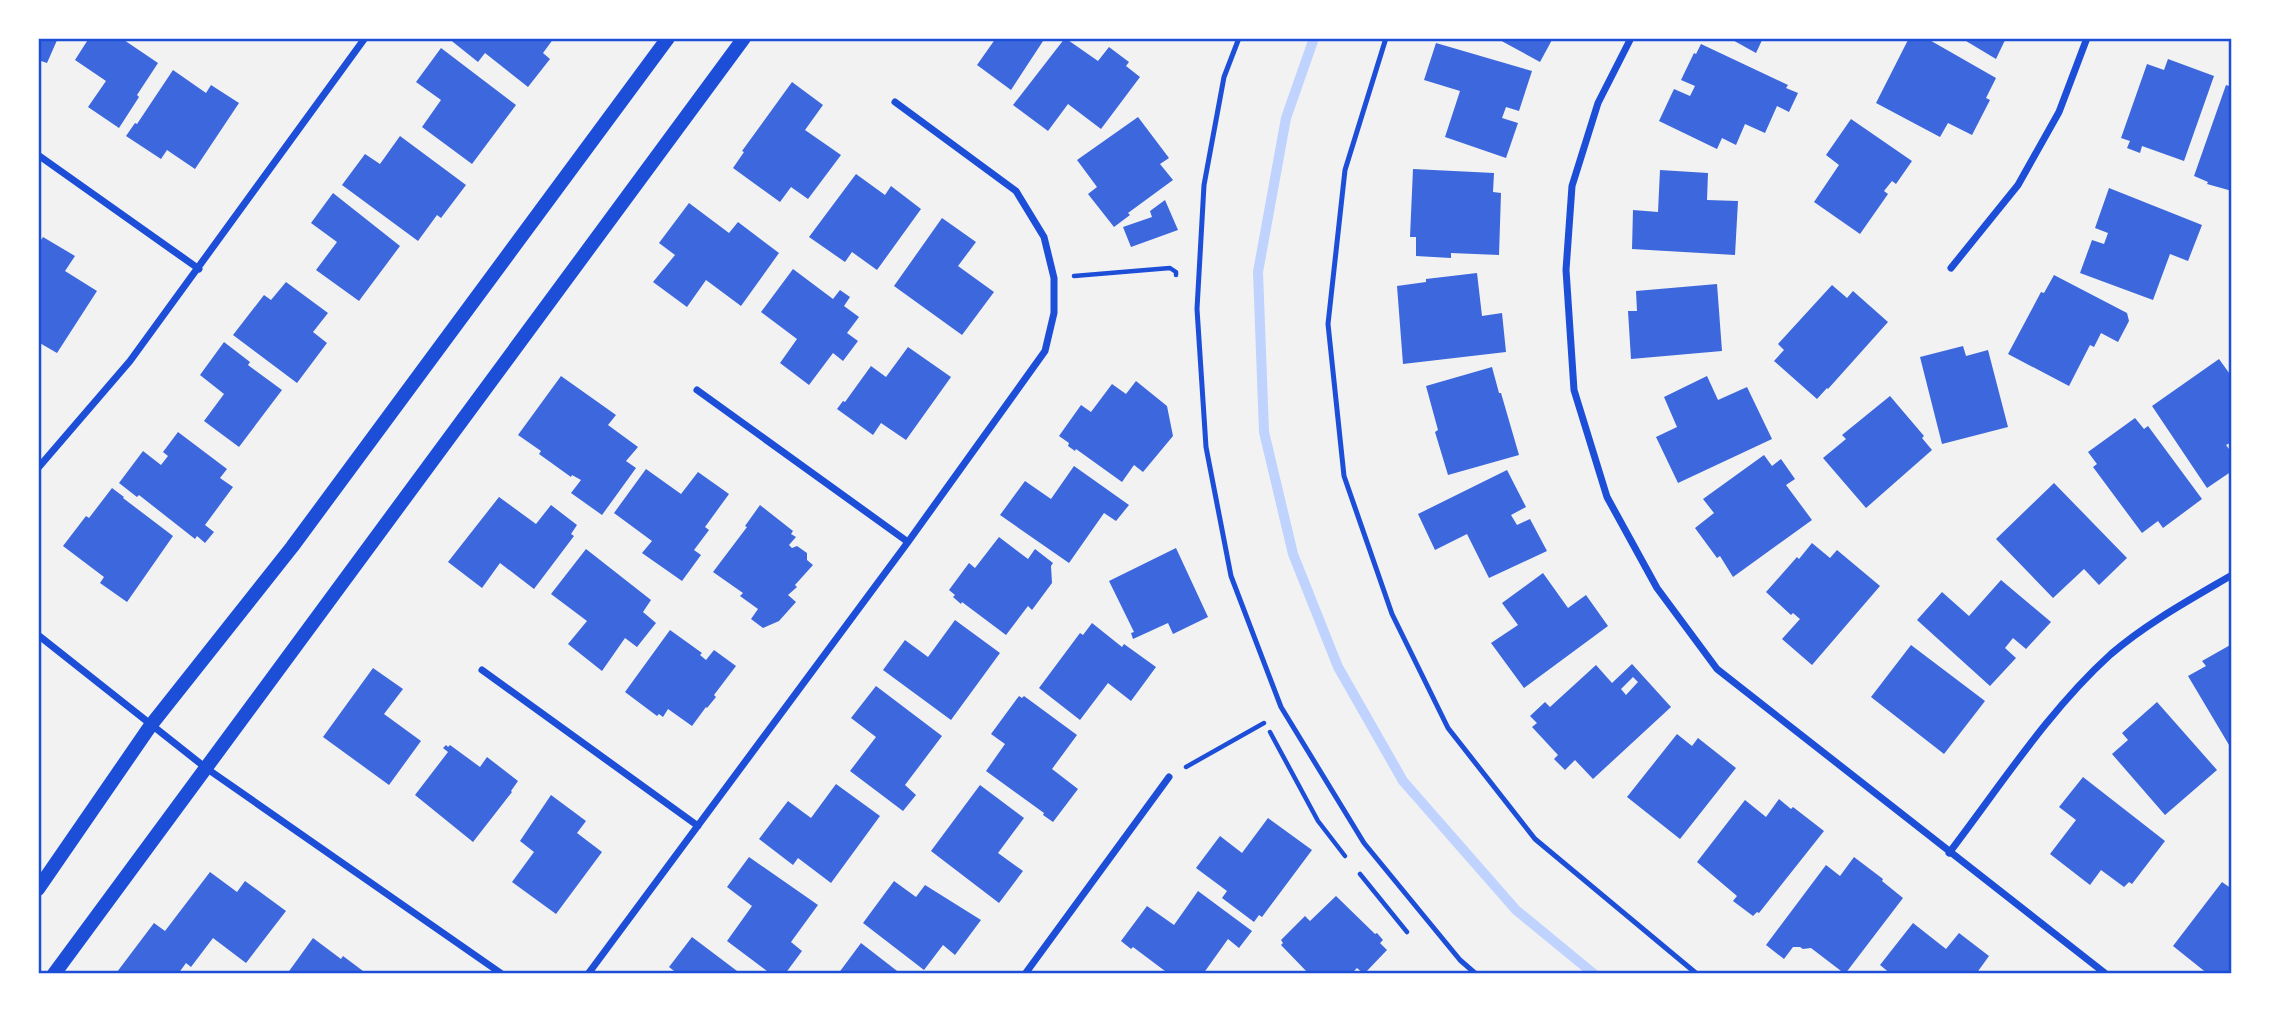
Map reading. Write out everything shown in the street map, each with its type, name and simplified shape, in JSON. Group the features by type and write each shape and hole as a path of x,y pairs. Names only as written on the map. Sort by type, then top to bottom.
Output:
{"main road":[{"path":"38,889 152,725 292,547 668,38"},
{"path":"54,974 744,38"}],"street":[{"path":"38,468 130,361 365,38"},
{"path":"1632,38 1598,103 1572,186 1566,270 1574,390 1607,497 1657,588 1717,669 2106,974"},
{"path":"1951,268 2018,185 2059,112 2087,38"},
{"path":"588,974 908,542 1045,351 1054,313 1054,278 1044,237 1016,191 895,102"},
{"path":"38,155 199,269"},
{"path":"697,390 908,542"},
{"path":"1949,853 2066,698 2113,653 2162,617 2231,575"},
{"path":"38,635 206,768 502,974"},
{"path":"482,670 698,826"},
{"path":"1025,974 1169,777"}],"lane":[{"path":"1239,38 1224,76 1204,185 1197,309 1206,447 1230,576 1281,707 1364,843 1461,960 1476,974"},
{"path":"1386,38 1345,170 1328,324 1344,476 1392,614 1448,728 1535,839 1697,974"}],"path":[{"path":"1169,777 1264,723"}],"building":[{"path":"38,38 58,38 47,63 38,60"},
{"path":"89,38 121,38 158,63 119,128 88,107 106,81 75,60"},
{"path":"448,38 554,38 543,53 550,59 528,87 485,53 478,62"},
{"path":"996,38 1045,38 1011,90 977,65"},
{"path":"1065,38 1098,61 1109,47 1129,62 1126,66 1140,77 1101,129 1068,104 1048,131 1013,105"},
{"path":"1496,38 1553,38 1540,62"},
{"path":"1729,38 1763,38 1756,53"},
{"path":"1909,38 1926,38 1996,78 1986,98 1990,100 1972,135 1948,123 1940,137 1876,103"},
{"path":"1961,38 2006,38 1996,59"},
{"path":"1436,43 1532,71 1519,111 1506,107 1502,118 1518,123 1506,158 1445,137 1460,91 1424,80"},
{"path":"1701,44 1788,85 1786,88 1798,93 1789,112 1777,106 1765,133 1745,124 1736,145 1722,138 1717,149 1659,121 1674,89 1690,96 1695,86 1681,80"},
{"path":"441,48 516,105 472,164 422,127 441,100 416,82"},
{"path":"2168,59 2214,76 2184,161 2142,146 2140,153 2127,148 2130,141 2121,138 2147,64 2164,70"},
{"path":"173,70 206,93 211,85 239,103 195,169 167,150 161,159 126,136"},
{"path":"792,82 823,105 805,130 841,155 808,199 791,187 780,202 733,168 744,152 742,151"},
{"path":"2226,85 2232,87 2232,191 2207,184 2208,182 2194,176"},
{"path":"1138,117 1169,158 1160,164 1173,180 1128,213 1130,215 1114,227 1088,194 1097,187 1077,160"},
{"path":"1851,119 1912,161 1896,184 1892,181 1884,191 1888,194 1860,234 1814,202 1839,165 1826,155"},
{"path":"400,136 466,185 441,218 437,215 418,241 342,185 365,154 380,164"},
{"path":"1413,169 1494,173 1493,192 1501,193 1499,255 1451,253 1451,258 1416,256 1416,237 1410,237"},
{"path":"1660,170 1708,173 1707,200 1738,201 1735,255 1632,249 1633,210 1658,212"},
{"path":"856,174 885,195 891,186 921,209 877,270 852,252 845,262 809,237"},
{"path":"2109,188 2202,225 2188,261 2170,254 2153,300 2080,273 2092,240 2104,244 2108,233 2095,228"},
{"path":"333,193 400,246 359,301 316,270 337,242 311,223"},
{"path":"1165,200 1178,230 1131,247 1123,227 1152,217 1150,211"},
{"path":"689,203 729,233 738,222 779,253 741,306 706,280 687,307 653,282 675,255 659,243"},
{"path":"942,218 976,242 958,266 994,292 962,335 894,286"},
{"path":"43,237 75,256 65,271 97,291 57,353 38,342 38,244"},
{"path":"793,269 833,299 840,290 850,297 844,306 859,317 847,333 858,341 843,361 833,353 809,385 780,363 797,339 761,312"},
{"path":"1477,273 1482,316 1502,313 1506,352 1403,364 1397,286 1426,282 1426,279"},
{"path":"2054,275 2127,313 2129,321 2118,342 2101,333 2094,347 2090,345 2069,386 2008,354 2041,292 2044,293"},
{"path":"286,282 328,313 313,332 327,343 297,383 233,335 264,295 271,300"},
{"path":"1717,284 1722,351 1631,359 1628,311 1637,311 1636,291"},
{"path":"1832,285 1847,298 1853,291 1888,322 1817,399 1774,361 1784,350 1778,344"},
{"path":"224,342 250,362 248,365 282,390 239,447 204,421 224,394 200,375"},
{"path":"1963,346 1966,356 1988,350 2008,427 1942,444 1920,357"},
{"path":"908,347 951,377 906,440 881,423 873,435 837,409 871,366 886,377"},
{"path":"2219,359 2232,377 2232,442 2226,445 2232,453 2232,471 2207,488 2152,406"},
{"path":"1492,367 1519,455 1448,475 1435,432 1438,430 1426,386"},
{"path":"561,376 616,415 608,425 638,447 626,461 636,468 602,515 571,493 581,480 572,475 571,477 518,435"},
{"path":"1707,376 1718,400 1747,387 1772,439 1678,483 1656,437 1677,427 1664,397"},
{"path":"1136,381 1167,406 1173,436 1143,472 1134,465 1122,482 1068,446 1069,443 1059,436 1081,405 1091,412 1112,384 1126,394"},
{"path":"1890,396 1924,436 1922,438 1932,450 1866,508 1823,458 1846,439 1842,435"},
{"path":"2135,418 2144,429 2148,426 2202,499 2163,528 2158,521 2142,533 2093,467 2097,464 2088,452"},
{"path":"178,432 227,469 220,478 233,487 205,525 214,532 205,543 197,536 195,539 139,495 137,497 119,483 143,451 161,465 168,456 163,452"},
{"path":"1764,455 1772,466 1781,459 1795,479 1786,485 1812,520 1733,577 1720,556 1717,558 1695,528 1714,513 1703,499"},
{"path":"1074,466 1129,505 1116,521 1104,513 1069,563 1000,515 1025,481 1051,499"},
{"path":"646,469 681,494 698,472 729,494 705,527 709,530 694,550 701,555 682,581 642,553 652,541 614,513"},
{"path":"1507,470 1526,507 1511,515 1517,525 1530,519 1547,551 1489,578 1467,534 1435,550 1418,514"},
{"path":"2054,483 2127,558 2099,585 2084,569 2053,598 1996,539"},
{"path":"112,488 173,536 127,602 100,583 104,577 63,546"},
{"path":"499,497 536,524 551,505 577,525 571,534 574,536 534,589 500,563 482,588 448,562"},
{"path":"760,505 793,531 791,534 796,537 789,545 792,548 797,546 807,553 807,560 813,565 788,595 796,602 779,621 763,628 751,619 758,609 740,596 743,593 713,572"},
{"path":"999,537 1028,559 1035,549 1053,563 1052,583 1032,610 1028,606 1006,635 962,602 961,604 949,590 969,563 975,568"},
{"path":"1812,543 1830,558 1837,550 1880,586 1812,665 1782,639 1800,619 1793,613 1791,615 1766,592"},
{"path":"1176,548 1208,617 1173,634 1168,623 1133,639 1131,633 1134,632 1109,581"},
{"path":"586,549 651,600 643,612 656,623 637,647 625,638 602,671 568,644 587,621 551,594"},
{"path":"1543,573 1568,608 1586,595 1608,626 1524,688 1491,643 1518,625 1502,603"},
{"path":"2001,580 2051,622 2026,649 2013,638 2005,648 2016,658 1990,686 1917,620 1942,592 1969,616"},
{"path":"955,620 1000,653 951,720 883,670 905,640 928,657"},
{"path":"1092,623 1122,647 1124,644 1156,667 1131,701 1108,683 1080,720 1039,688 1080,633 1083,635"},
{"path":"670,630 702,653 700,655 706,660 714,650 736,666 714,695 716,697 692,726 668,709 663,717 659,714 657,716 625,692"},
{"path":"2232,644 2232,750 2188,676 2206,666 2202,661"},
{"path":"1911,645 1985,701 1944,754 1871,697"},
{"path":"1632,664 1671,707 1593,779 1575,760 1565,770 1554,759 1558,755 1532,727 1537,723 1530,716 1545,702 1550,707 1596,665 1612,683","holes":["1633,677 1638,682 1626,695 1621,689"]},
{"path":"373,668 403,689 384,714 421,741 389,785 323,737"},
{"path":"876,686 942,736 905,785 916,795 903,811 850,771 876,737 851,718"},
{"path":"1019,696 1024,696 1077,735 1052,769 1078,789 1053,822 986,771 1005,744 991,734"},
{"path":"2157,702 2217,770 2165,815 2112,754 2128,740 2122,733"},
{"path":"1677,734 1692,746 1698,738 1736,768 1680,839 1627,797"},
{"path":"450,745 480,767 487,757 518,781 473,842 415,795 448,752 443,748"},
{"path":"2083,777 2165,841 2132,884 2129,882 2124,887 2101,870 2090,885 2050,854 2076,820 2059,807"},
{"path":"836,784 880,816 831,883 798,858 793,865 759,839 788,801 811,818"},
{"path":"980,785 1024,818 998,853 1023,871 999,903 931,851"},
{"path":"551,795 586,821 577,833 602,852 556,914 512,882 534,852 520,841"},
{"path":"1779,799 1824,831 1759,913 1753,916 1733,901 1737,896 1697,862 1745,800 1766,817"},
{"path":"1268,818 1312,850 1262,917 1259,915 1254,922 1222,898 1227,891 1196,868 1220,836 1242,853"},
{"path":"749,857 818,905 791,942 802,951 785,974 771,974 727,941 752,906 727,887"},
{"path":"1854,857 1903,898 1845,974 1811,948 1793,947 1784,959 1766,945 1826,865 1840,876"},
{"path":"210,872 237,892 245,881 286,911 246,963 213,938 191,967 186,963 178,974 117,972 154,923 165,931"},
{"path":"894,881 916,897 925,885 981,920 955,955 943,945 924,970 863,923"},
{"path":"2222,882 2232,889 2232,974 2208,974 2173,946"},
{"path":"1198,891 1252,931 1239,948 1228,939 1203,974 1169,974 1121,941 1147,906 1174,925"},
{"path":"1336,896 1377,933 1383,940 1380,943 1387,950 1364,974 1357,968 1351,974 1309,974 1281,945 1281,940 1305,916 1310,921"},
{"path":"1913,923 1946,949 1959,933 1989,956 1976,974 1891,974 1880,965"},
{"path":"692,937 741,974 678,974 669,967"},
{"path":"313,938 341,959 343,956 367,974 287,974"},
{"path":"861,943 901,974 838,974"}],"waterway":[{"path":"1314,38 1286,118 1258,272 1264,432 1293,554 1338,667 1403,781 1516,910 1594,974"}]}
